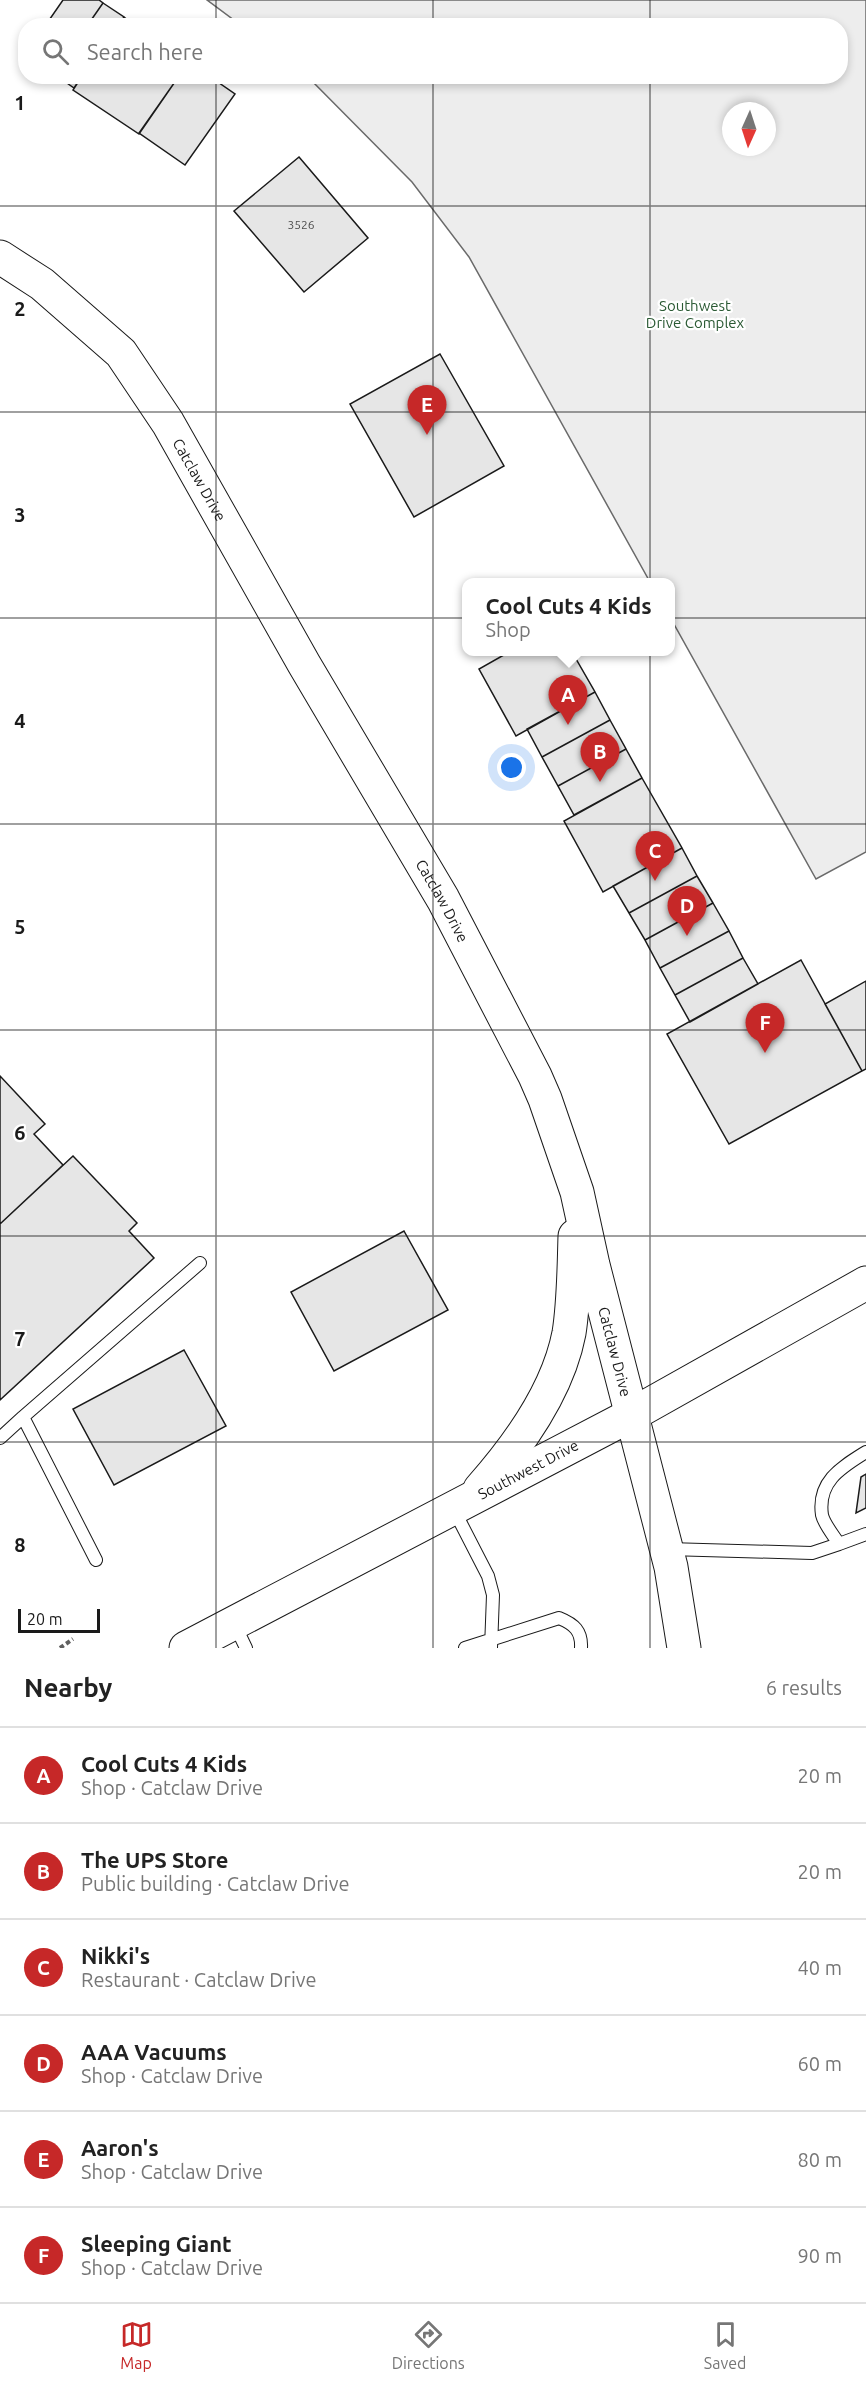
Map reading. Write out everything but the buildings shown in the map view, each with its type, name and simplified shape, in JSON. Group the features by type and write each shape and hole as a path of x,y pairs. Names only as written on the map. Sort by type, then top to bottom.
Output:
{"street":[{"name":"Catclaw Drive","path":"0,257 42,284 121,353 168,423 304,664 443,899 538,1084 577,1192 593,1265 667,1549 684,1648"},
{"path":"462,1504 497,1470 535,1415 556,1374 568,1333 577,1192"},
{"name":"Southwest Drive","path":"186,1648 240,1636 462,1504 633,1414 866,1283"}],"lane":[{"path":"0,1438 200,1263"},
{"path":"23,1417 96,1560"},
{"path":"839,1544 822,1516 824,1494 834,1472 866,1452"},
{"path":"462,1504 493,1595 492,1644"},
{"path":"667,1549 812,1553 866,1534"},
{"path":"465,1648 492,1644 559,1617 574,1624 582,1638 581,1648"}],"path":[{"path":"60,1648 73,1639"}],"green space":[{"name":"Southwest Drive Complex","path":"207,0 866,0 866,852 816,879 675,626 675,578 648,578 469,257 412,182 315,84 848,84 848,18 231,18"}],"place":[{"name":"Aaron's","path":"427,435"},
{"name":"Cool Cuts 4 Kids","path":"568,725"},
{"name":"The UPS Store","path":"600,782"},
{"name":"Nikki's","path":"655,881"},
{"name":"AAA Vacuums","path":"687,936"},
{"name":"Sleeping Giant","path":"765,1053"}]}
